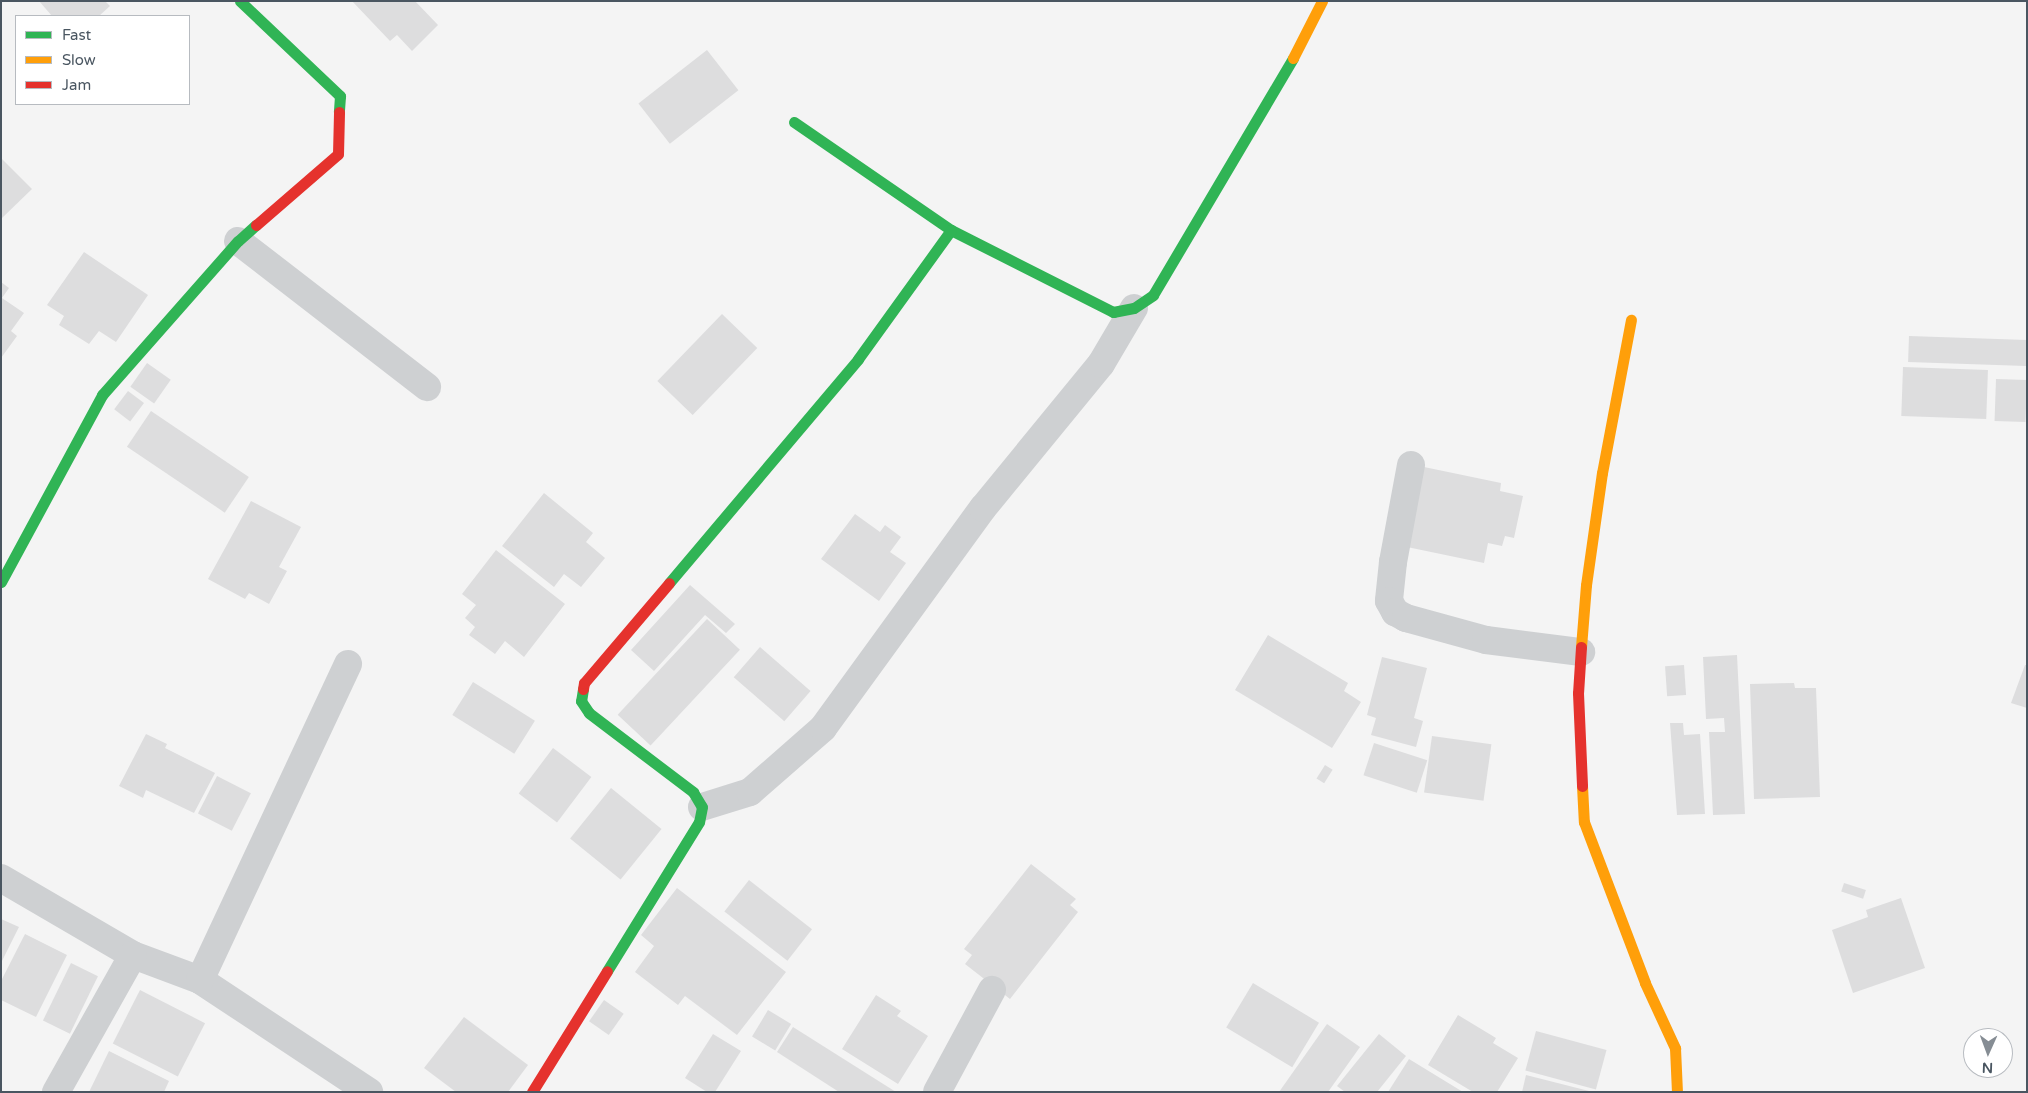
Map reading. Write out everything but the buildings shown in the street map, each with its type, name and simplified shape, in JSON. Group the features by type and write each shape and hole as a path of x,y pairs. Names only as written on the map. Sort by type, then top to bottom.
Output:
{"street":[{"path":"1,582 102,395 238,241 338,154 341,136 340,96 240,1"},
{"path":"794,122 951,230 1114,312 1134,308 1153,295 1295,55 1322,1"},
{"path":"532,1092 698,822 702,807 693,792 589,713 581,701 584,683 858,359 951,230"},
{"path":"238,241 428,387"},
{"path":"702,807 750,792 823,728 983,508 1101,364 1134,308"},
{"path":"1631,320 1602,473 1586,585 1578,693 1584,822 1645,983 1675,1048 1677,1092"},
{"path":"1411,465 1393,562 1389,601 1395,612 1406,618 1486,640 1581,652"},
{"path":"200,980 348,664"},
{"path":"1,878 133,955 200,980 369,1092"},
{"path":"56,1092 133,955"},
{"path":"938,1092 992,990"}],"traffic: fast":[{"path":"240,1 340,96 339,112"},
{"path":"794,122 951,230 1113,312 1134,308 1153,295 1293,58"},
{"path":"1,582 102,395 238,241 256,225"},
{"path":"669,583 858,359 951,230"},
{"path":"583,689 581,701 589,713 693,792 702,807 699,822 607,971"}],"traffic: slow":[{"path":"1293,58 1322,1"},
{"path":"1581,647 1586,585 1602,473 1631,320"},
{"path":"1582,786 1584,822 1645,983 1675,1048 1677,1092"}],"traffic: jam":[{"path":"256,225 338,154 339,112"},
{"path":"583,689 584,683 669,583"},
{"path":"1581,647 1578,693 1582,786"},
{"path":"532,1092 607,971"}]}
